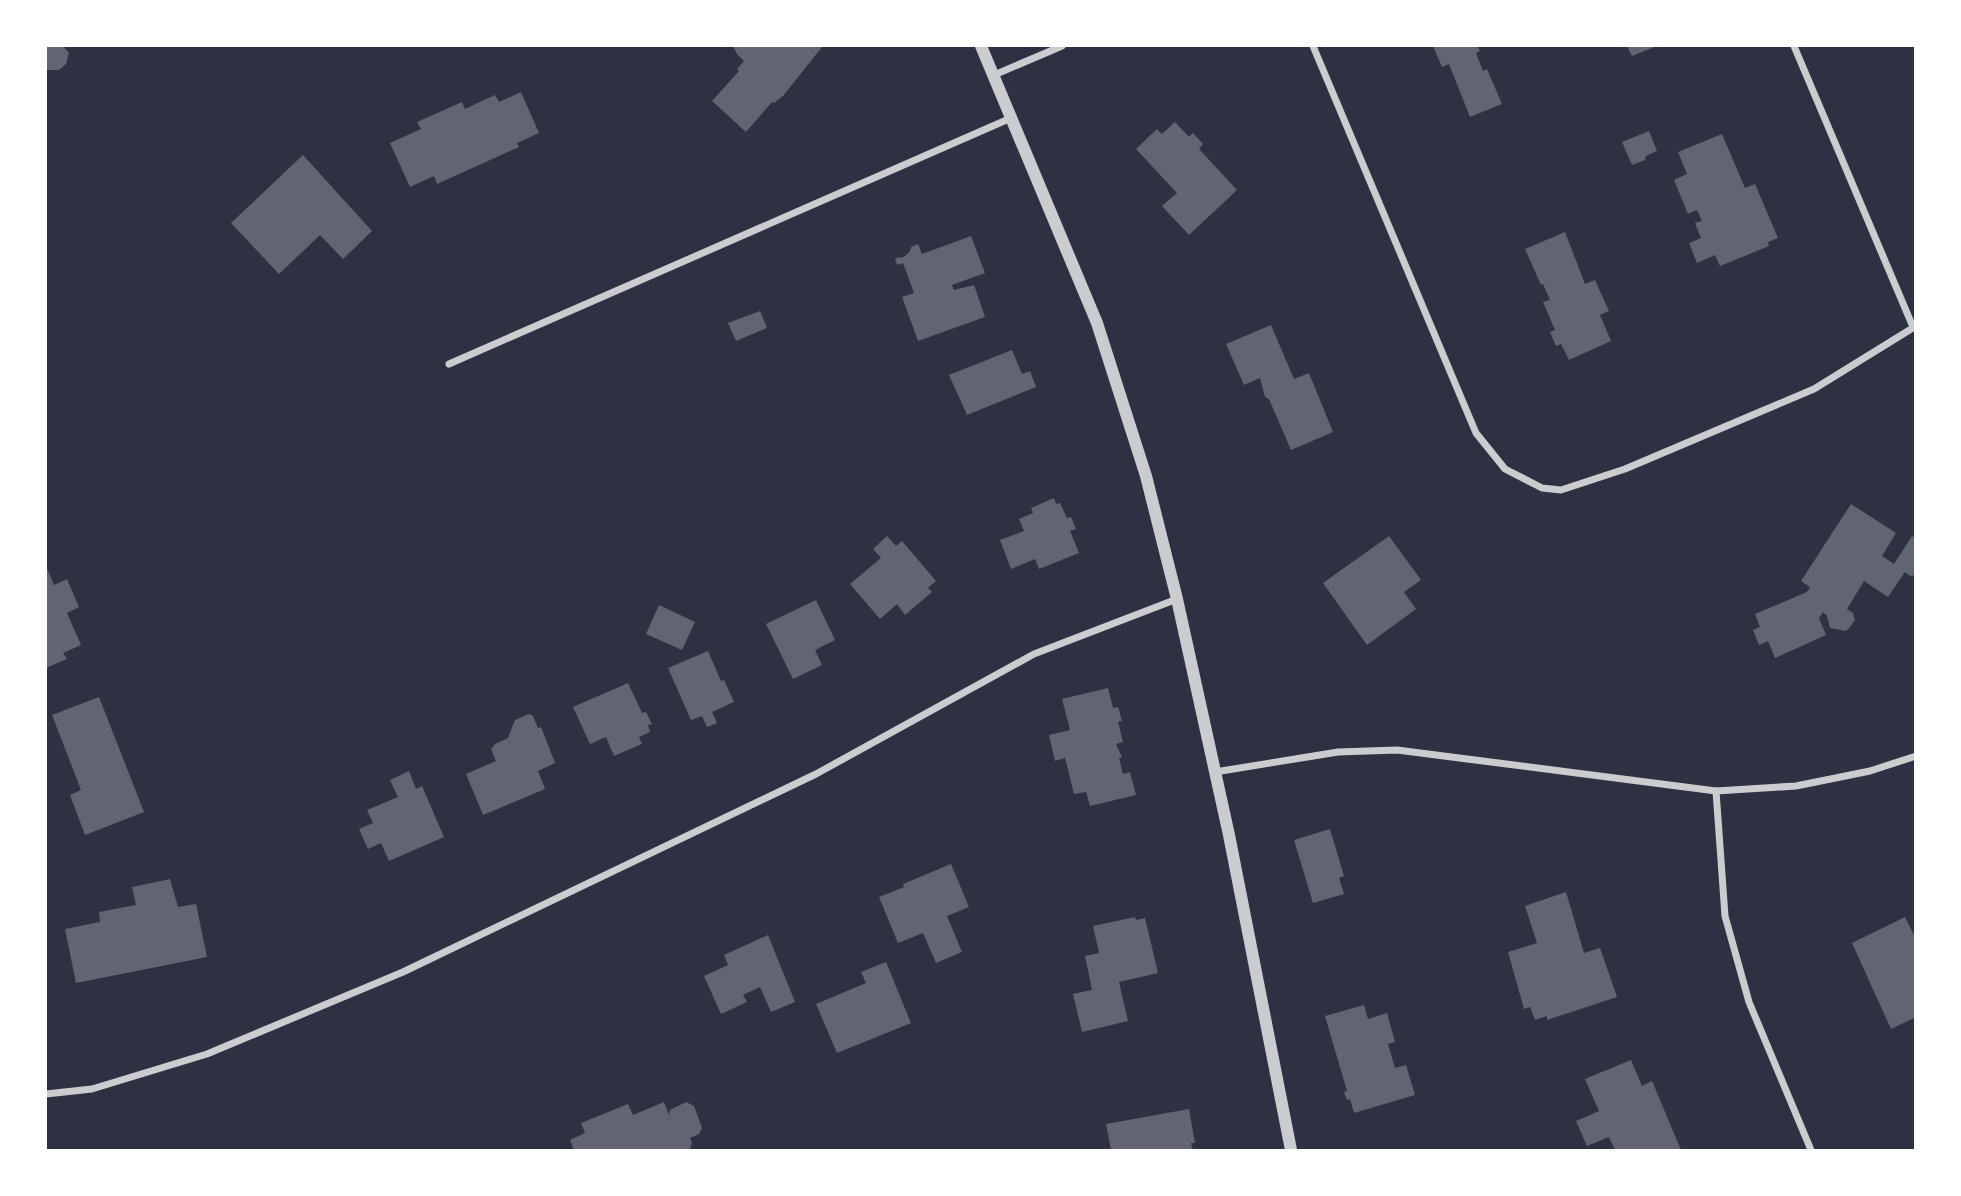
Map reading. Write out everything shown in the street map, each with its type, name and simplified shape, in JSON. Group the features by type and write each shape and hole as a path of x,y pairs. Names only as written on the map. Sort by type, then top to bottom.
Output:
{"street":[{"path":"981,46 1097,323 1146,476 1177,598 1215,772 1292,1150"},
{"path":"994,75 1062,46"},
{"path":"1313,46 1476,433 1506,469 1542,488 1561,490 1625,469 1814,389 1914,327 1794,46"},
{"path":"449,364 1012,117"},
{"path":"46,1094 92,1089 207,1054 403,972 816,774 1034,654 1177,598"},
{"path":"1215,772 1338,752 1397,750 1716,791 1796,786 1870,771 1916,755"},
{"path":"1716,791 1725,916 1749,1002 1811,1150"}],"building":[{"path":"46,46 63,46 69,53 66,64 59,70 47,70"},
{"path":"733,46 822,47 783,96 772,102 746,132 712,101 739,71 737,69 744,61"},
{"path":"1433,46 1477,46 1480,51 1476,53 1483,71 1487,69 1502,104 1470,117 1449,64 1442,67"},
{"path":"1627,46 1657,46 1632,56"},
{"path":"521,92 539,133 517,143 519,147 437,184 434,176 410,187 390,143 421,129 417,122 462,102 465,109 495,95 499,102"},
{"path":"1175,122 1189,137 1193,133 1203,144 1199,149 1237,190 1189,235 1162,206 1177,193 1136,149 1157,129 1162,134"},
{"path":"1649,131 1657,151 1632,165 1622,142"},
{"path":"1722,134 1745,188 1755,184 1778,238 1768,242 1769,246 1720,266 1715,255 1697,263 1689,243 1701,238 1695,223 1702,221 1697,210 1688,214 1674,180 1687,174 1678,152"},
{"path":"303,155 372,231 343,259 320,235 279,274 231,223"},
{"path":"1565,232 1585,284 1595,280 1609,311 1600,315 1611,341 1569,360 1561,344 1556,346 1550,332 1555,330 1543,302 1550,300 1525,249"},
{"path":"971,236 985,273 952,285 954,290 974,285 985,317 918,341 902,297 914,293 903,263 897,265 895,258 904,257 911,247 918,244 922,254"},
{"path":"760,311 767,328 736,341 728,323"},
{"path":"1271,325 1294,379 1309,373 1333,432 1291,450 1269,399 1265,397 1260,378 1244,385 1226,344"},
{"path":"1012,350 1022,374 1030,371 1036,387 967,415 949,375"},
{"path":"1054,498 1056,504 1060,503 1067,518 1071,517 1076,529 1070,531 1079,553 1039,569 1035,559 1011,569 1000,540 1024,531 1019,519 1033,513 1031,508"},
{"path":"1851,504 1896,533 1882,556 1894,564 1912,536 1916,538 1916,575 1910,576 1905,572 1888,597 1864,581 1847,609 1853,613 1855,620 1846,631 1830,628 1823,612 1819,618 1826,635 1775,658 1768,641 1759,645 1753,630 1760,627 1755,614 1807,592 1810,587 1801,581"},
{"path":"887,536 896,546 902,541 936,581 928,588 932,592 905,615 897,604 880,619 850,584 881,558 873,549"},
{"path":"1389,536 1421,580 1404,592 1416,609 1367,645 1323,583"},
{"path":"46,566 54,585 67,579 79,607 67,613 81,645 63,653 67,659 46,668"},
{"path":"816,600 835,640 815,650 822,665 793,679 766,624"},
{"path":"659,605 695,622 682,650 646,634"},
{"path":"708,651 734,702 712,712 717,723 707,727 702,716 691,720 668,668"},
{"path":"628,683 642,713 646,712 652,724 648,725 650,732 639,737 642,744 614,756 606,737 590,744 573,707"},
{"path":"1108,688 1113,708 1118,707 1122,721 1118,722 1123,742 1116,744 1122,757 1119,758 1123,774 1130,772 1136,795 1090,806 1086,792 1074,794 1065,758 1055,761 1049,735 1070,730 1062,699"},
{"path":"99,697 144,812 85,835 70,795 81,790 52,715"},
{"path":"529,714 533,716 538,728 541,727 555,763 538,771 545,789 483,815 466,774 496,761 491,749 508,738 515,720"},
{"path":"409,771 416,789 422,786 444,837 389,861 381,843 368,849 359,829 373,823 367,810 398,797 390,780"},
{"path":"1330,829 1344,876 1339,878 1344,894 1313,903 1294,840"},
{"path":"951,864 969,907 947,916 962,952 936,963 923,933 898,943 879,897"},
{"path":"170,879 178,907 196,904 207,957 76,983 65,929 100,922 99,912 136,905 132,887"},
{"path":"1566,892 1584,953 1600,948 1617,997 1547,1020 1547,1016 1535,1020 1530,1007 1524,1009 1508,952 1537,943 1525,906"},
{"path":"1135,917 1136,920 1145,918 1158,973 1119,982 1128,1021 1082,1032 1073,994 1092,990 1085,956 1099,953 1093,926"},
{"path":"1905,917 1916,939 1916,1017 1891,1029 1852,943"},
{"path":"768,935 795,1002 771,1012 760,987 743,995 747,1002 721,1014 704,976 728,965 724,955"},
{"path":"886,962 911,1023 837,1053 816,1004 866,983 861,972"},
{"path":"1364,1005 1368,1019 1387,1013 1395,1042 1388,1044 1395,1068 1406,1065 1415,1095 1354,1113 1350,1099 1347,1100 1344,1092 1347,1091 1325,1016"},
{"path":"1631,1060 1642,1086 1652,1081 1681,1150 1615,1150 1609,1137 1587,1146 1576,1121 1599,1111 1585,1079"},
{"path":"664,1102 669,1115 670,1110 686,1102 694,1106 702,1128 699,1134 690,1138 690,1149 574,1150 570,1140 585,1133 581,1123 628,1104 633,1115"},
{"path":"1189,1109 1195,1143 1191,1143 1193,1150 1111,1150 1106,1124"}]}
